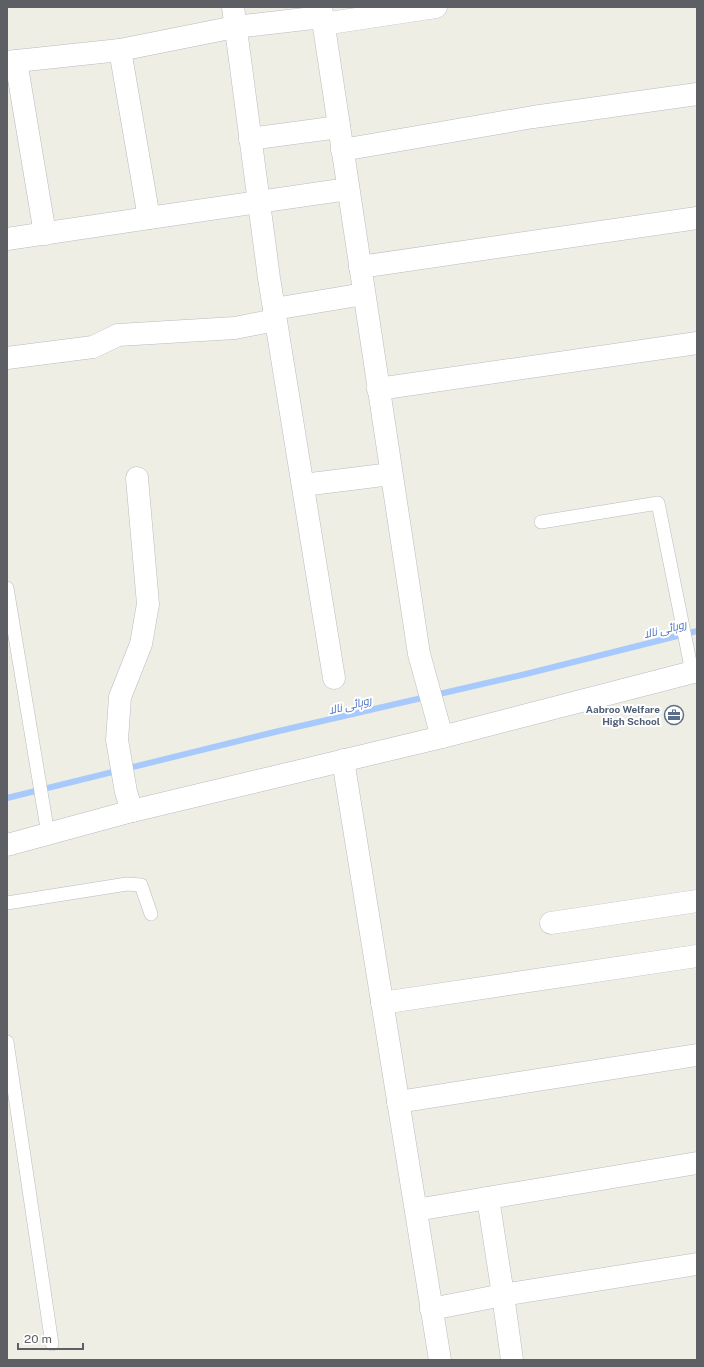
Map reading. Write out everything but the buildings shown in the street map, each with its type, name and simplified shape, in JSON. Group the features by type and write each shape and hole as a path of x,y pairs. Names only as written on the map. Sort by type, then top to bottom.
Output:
{"street":[{"path":"45,234 11,62 120,50 234,17 322,16 436,7"},
{"path":"322,16 419,654 439,731"},
{"path":"234,17 274,314 334,678"},
{"path":"120,50 149,218"},
{"path":"342,150 533,117 697,94"},
{"path":"250,139 339,128"},
{"path":"7,240 348,189"},
{"path":"360,267 697,218"},
{"path":"7,358 93,347 118,335 235,328 274,314 364,294"},
{"path":"378,389 697,343"},
{"path":"303,485 391,474"},
{"path":"129,802 117,740 120,697 141,644 148,604 137,478"},
{"path":"7,845 47,828 129,802 343,760 439,731 693,669"},
{"path":"343,760 440,1360"},
{"path":"551,923 697,901"},
{"path":"382,1003 697,956"},
{"path":"398,1102 697,1055"},
{"path":"416,1210 697,1163"},
{"path":"488,1198 512,1360"},
{"path":"432,1309 503,1295 697,1264"}],"lane":[{"path":"541,522 658,503 679,612 693,669"},
{"path":"7,588 35,763 40,778 47,828"},
{"path":"7,904 127,884 141,885 151,914"},
{"path":"7,1042 52,1344"}],"waterway":[{"name":"روہائی نالا","path":"7,798 279,731 526,674 697,631"}],"place":[{"name":"Aabroo Welfare High School","path":"674,715"}]}
